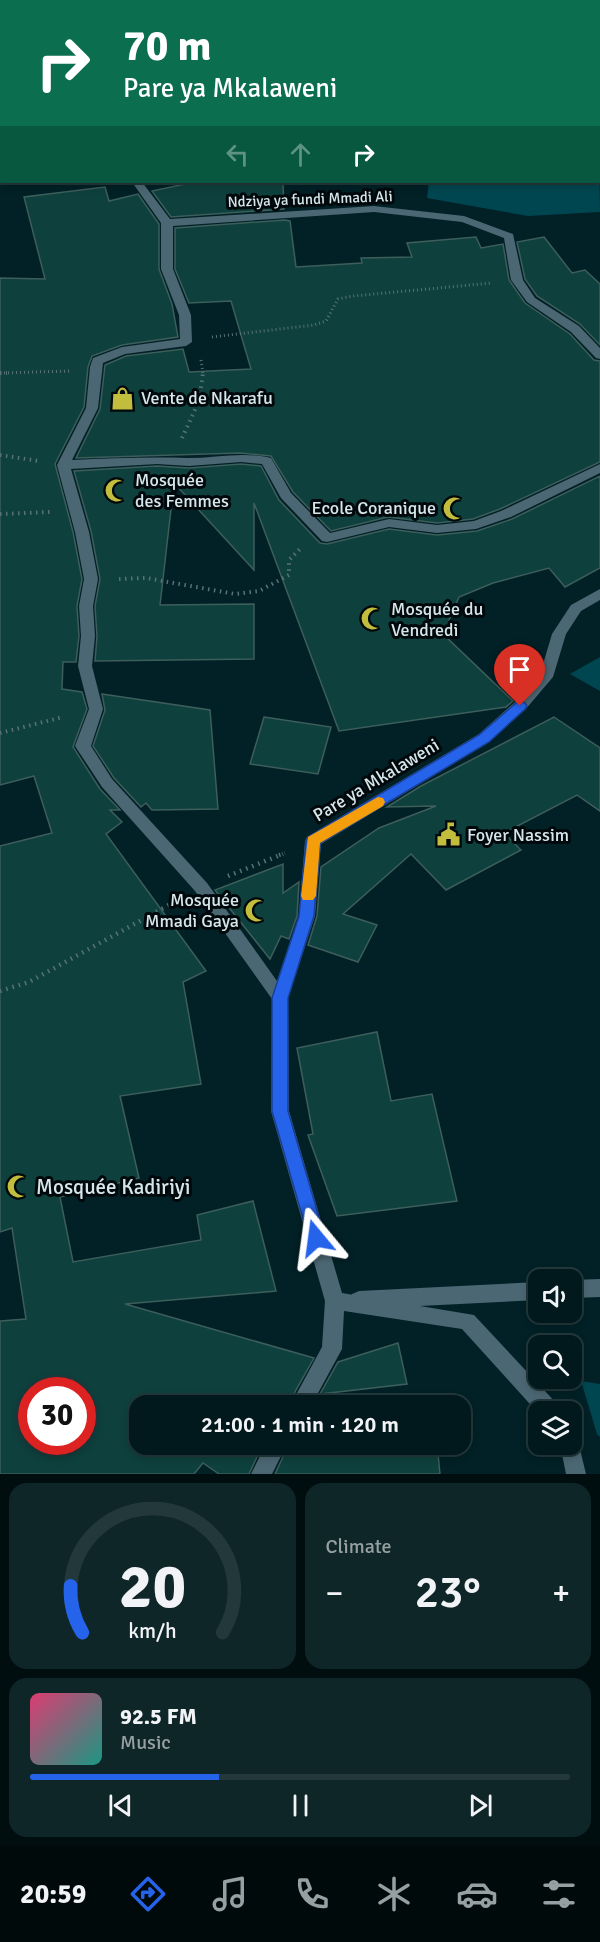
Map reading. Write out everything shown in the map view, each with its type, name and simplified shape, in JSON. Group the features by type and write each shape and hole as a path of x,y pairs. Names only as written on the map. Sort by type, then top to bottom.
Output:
{"street":[{"path":"138,183 167,223 167,269 185,315 186,342 122,351 97,360 94,370 96,383 91,411 63,465 82,532 91,579 86,606 88,636 85,666 96,709 83,746 107,783 201,887 280,998"},
{"name":"Ndziya ya fundi Mmadi Ali","path":"167,223 228,217 289,216 374,209 464,219 509,236 517,280 531,300 575,329 600,355"},
{"path":"63,465 241,458 266,461 286,495 333,536 389,523 404,523 437,530 476,525 507,514 600,468"},
{"name":"Pare ya Mkalaweni","path":"306,1395 332,1349 335,1301 280,1111 280,998 306,916 313,841 484,738 520,706 548,673 560,634 576,608 600,594"},
{"path":"582,1289 600,1288"},
{"path":"335,1301 528,1291"},
{"path":"335,1301 467,1321 541,1401"},
{"path":"261,1474 272,1455"},
{"path":"572,1455 576,1474"}],"path":[{"path":"186,342 209,337 235,336 314,325 326,321 338,299 353,296 517,280"},
{"path":"175,462 185,432 200,405 204,375 200,358 209,337"},
{"path":"0,373 94,370"},
{"path":"0,455 63,465"},
{"path":"0,514 75,511"},
{"path":"91,579 146,578 235,594 259,591 289,575 290,560 299,549 333,536"},
{"path":"0,733 96,709"},
{"path":"0,992 29,982 201,887 313,841"}],"shaded area":[{"path":"429,183 600,183 600,212 528,216 427,198"},
{"path":"600,657 600,691 570,674"},
{"path":"582,1381 600,1384 600,1437 597,1434"}],"building":[{"path":"190,183 283,183 284,209 171,217 152,191"},
{"path":"105,187 109,201 138,194 159,224 159,269 172,304 178,337 122,345 92,356 88,367 84,407 55,464 73,532 82,579 77,606 79,636 76,662 63,662 62,689 82,692 87,709 73,747 100,789 120,810 110,810 122,822 106,834 206,971 183,982 201,1084 120,1096 139,1178 60,1197 73,1262 201,1240 197,1215 253,1201 276,1291 125,1304 314,1358 293,1395 129,1395 129,1455 258,1455 249,1474 219,1474 203,1463 194,1474 0,1474 0,1321 26,1319 12,1228 0,1232 0,846 52,833 34,776 0,785 0,278 45,279 24,197"},
{"path":"290,221 296,267 362,263 361,258 412,257 407,243 476,237 481,248 503,244 509,280 525,303 570,334 594,360 600,361 600,462 500,509 473,519 437,523 388,517 331,531 293,492 271,456 240,453 76,458 100,409 105,365 126,356 183,349 189,372 251,369 231,301 189,303 175,269 175,228"},
{"path":"544,237 572,273 585,270 600,284 600,345 580,324 537,296 525,279 517,242"},
{"path":"241,464 261,466 279,500 320,543 327,544 389,529 437,535 477,531 512,519 600,476 600,568 565,587 549,568 493,583 459,597 443,634 513,701 506,707 339,731 254,503 254,570 174,483 160,605 254,604 254,659 95,661 97,636 95,606 100,579 91,531 74,471 157,466 189,468"},
{"path":"102,694 210,710 218,809 152,810 146,803 141,807 114,778 93,746 105,710"},
{"path":"264,717 331,727 318,774 250,764"},
{"path":"554,717 600,748 600,811 577,795 504,833 521,850 446,890 411,854 343,914 377,925 358,962 308,945 317,916 321,867 379,828 436,806 387,807 421,786"},
{"name":"Mosquée Mmadi Gaya","path":"283,864 283,893 299,882 297,916 289,939 281,936 270,959 215,890"},
{"path":"377,1032 391,1101 432,1094 457,1201 337,1216 308,1135 313,1134 297,1048"},
{"path":"398,1343 407,1384 320,1394 338,1362"},
{"path":"284,1455 438,1455 440,1474 275,1474"}],"slow traffic":[{"path":"308,896 313,841 378,802"}],"place":[{"name":"Vente de Nkarafu","path":"123,398"},
{"name":"Mosquée des Femmes","path":"117,490"},
{"name":"Ecole Coranique","path":"454,508"},
{"name":"Mosquée du Vendredi","path":"373,619"},
{"name":"Foyer Nassim","path":"449,835"},
{"name":"Mosquée Mmadi Gaya","path":"257,910"},
{"name":"Mosquée Kadiriyi","path":"18,1187"}],"route":[{"path":"316,1238 280,1111 280,998 306,916 313,841 484,738 520,706"}]}
